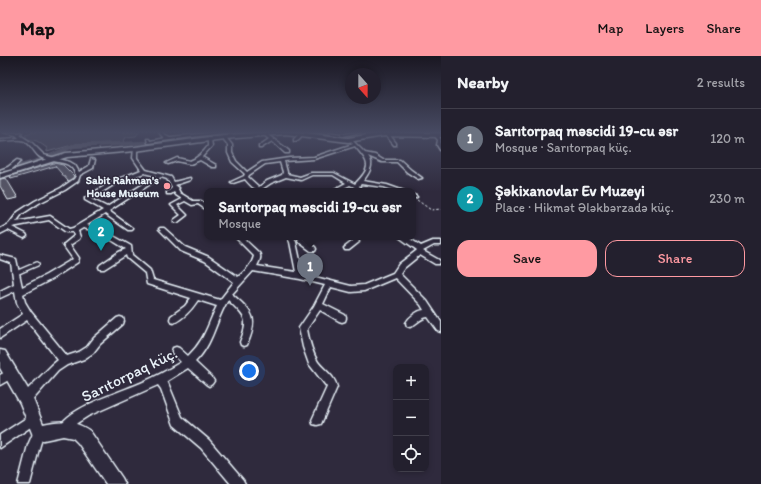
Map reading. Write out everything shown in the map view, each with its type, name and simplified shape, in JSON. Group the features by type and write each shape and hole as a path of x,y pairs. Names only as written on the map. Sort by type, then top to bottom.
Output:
{"street":[{"path":"40,152 48,158 66,161 76,169 79,174"},
{"path":"2,173 40,164 48,158 94,152"},
{"path":"135,152 135,158 144,171"},
{"path":"168,163 177,159 190,163 200,158 206,152"},
{"path":"230,152 234,162 257,188"},
{"path":"232,182 246,175 260,164 289,159 314,158 333,152"},
{"path":"364,154 373,156 382,161 398,161 420,178"},
{"path":"358,188 370,164 364,154"},
{"path":"200,158 214,166"},
{"path":"10,226 20,213 76,180 79,174 91,167 93,160"},
{"path":"2,173 19,161"},
{"path":"282,161 285,175"},
{"path":"126,170 134,175"},
{"path":"130,229 106,210 87,199 113,184 144,171 160,172 169,178 178,194 193,204 199,202 204,206"},
{"path":"0,232 10,226 50,218 68,231 76,230 84,226 160,172"},
{"path":"262,188 269,182 285,175 301,180 311,174 334,174 356,188"},
{"path":"169,193 174,186 188,179"},
{"path":"361,182 391,188"},
{"path":"340,188 349,183"},
{"path":"176,221 184,215 174,205 185,199"},
{"path":"10,226 24,236"},
{"path":"84,226 106,234 129,248 129,256 148,272 150,282 222,304"},
{"path":"0,296 49,277 76,260 66,244 77,237 76,230"},
{"path":"162,230 182,249 207,259 238,282"},
{"path":"241,240 257,255 256,261 252,268 300,276 351,288 364,288 396,275 400,266 413,258 420,250 433,243 441,243"},
{"path":"291,240 300,276"},
{"path":"305,240 312,249"},
{"path":"347,248 356,242 355,240"},
{"path":"406,240 436,262"},
{"path":"102,267 121,254 129,251"},
{"path":"0,257 5,260 13,260 22,303 28,315 65,362"},
{"name":"Sarıtorpaq küç.","path":"64,428 73,419 84,412 159,380 189,362 199,353 206,342 222,304 228,294 252,268"},
{"path":"396,275 418,296 441,328"},
{"path":"318,420 332,387 332,382 316,366 305,342 303,328 318,305 329,284"},
{"path":"228,294 250,320 249,330 244,342"},
{"path":"174,319 188,308 196,297"},
{"path":"318,305 342,318"},
{"path":"410,323 421,314 430,312"},
{"path":"0,334 28,315"},
{"path":"26,399 54,368 81,356 90,350 97,341 120,321"},
{"path":"176,351 209,381"},
{"path":"0,356 5,377 26,399 39,433 34,445 24,484"},
{"path":"159,380 165,386 178,421 205,444 239,484"},
{"path":"0,442 34,418"},
{"path":"39,433 64,428 73,428 84,437 116,484"}],"lane":[{"path":"16,273 37,264"}],"path":[{"path":"416,199 431,210 441,209"}],"building":[{"path":"54,163 63,165 74,176 73,178 68,181 55,166 11,179 10,176"},
{"path":"6,178 18,198 8,200 0,186 0,179"}],"waterway":[{"path":"0,172 42,159 59,152"}],"place":[{"name":"Sabit Rahman's House Museum","path":"167,186"},
{"name":"Şəkixanovlar Ev Muzeyi","path":"101,251"},
{"name":"Sarıtorpaq məscidi 19-cu əsr","path":"310,286"}]}
